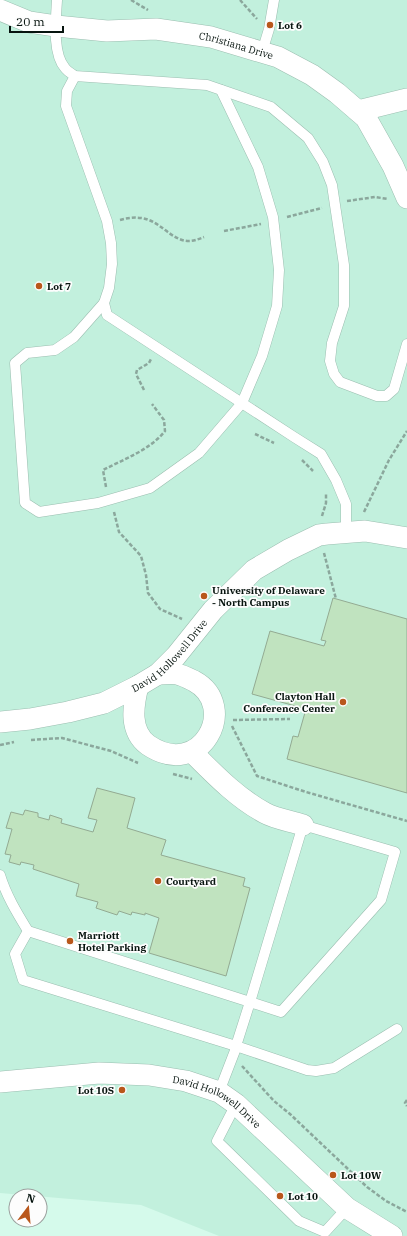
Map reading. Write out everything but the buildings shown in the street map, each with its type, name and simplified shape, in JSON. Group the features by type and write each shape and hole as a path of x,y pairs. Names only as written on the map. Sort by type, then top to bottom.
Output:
{"street":[{"name":"Christiana Drive","path":"0,10 29,22 56,26 107,31 156,29 212,37 278,57 312,75 337,93 366,118 393,166 399,199"},
{"path":"358,111 407,100"},
{"name":"David Hollowell Drive","path":"0,722 30,719 104,703 138,686 158,674 176,656 213,610 254,570 288,550 319,535 346,527 407,538"},
{"path":"138,686 134,702 133,716 136,730 144,742 156,751 178,756 192,752 205,741 212,728 215,712 211,697 202,685 188,678 177,674 158,674"},
{"path":"192,752 221,781 250,804 266,814 303,825"},
{"name":"David Hollowell Drive","path":"0,1082 99,1073 149,1075 186,1082 219,1092 236,1104 347,1208 392,1236"}],"lane":[{"path":"57,0 56,26 58,55 64,68 75,76 207,85 271,107 303,133 308,138 323,162 332,185 344,265 344,306 332,343 330,362 334,374 340,382 377,396 386,396 394,389 407,344"},
{"path":"262,52 269,29 274,0"},
{"path":"75,76 67,91 66,106 107,221 111,243 112,264 109,288 104,303 74,337 55,350 27,353 15,363 25,503 39,512 98,503 150,488 199,453 242,404 262,356 277,306 280,270 273,217 258,167 221,90"},
{"path":"104,303 107,315 321,454 336,480 346,504 346,527"},
{"path":"0,875 3,885 28,931 250,1002 281,1012 381,900 395,852 303,825 250,1002 219,1092"},
{"path":"28,931 15,954 23,980 316,1072 343,1064 397,1029"},
{"path":"236,1104 217,1141 299,1221 325,1232 347,1208"}],"path":[{"path":"131,0 153,13"},
{"path":"240,0 259,21"},
{"path":"347,201 375,197 399,199"},
{"path":"284,218 326,207"},
{"path":"119,220 142,218 160,225 183,240 190,241 204,237"},
{"path":"224,231 264,223"},
{"path":"144,390 136,374 137,370 149,363 151,359"},
{"path":"107,493 103,470 128,459 165,431 164,420 152,404"},
{"path":"346,527 357,520 366,509 389,460 407,431"},
{"path":"255,434 276,443"},
{"path":"298,456 316,476"},
{"path":"326,493 326,503 323,514 315,524 336,599"},
{"path":"114,512 119,532 141,556 146,575 148,593 160,609 185,620 196,631"},
{"path":"229,720 258,776 407,822"},
{"path":"230,1062 244,1067 274,1101 290,1114 367,1187 386,1200 407,1211"},
{"path":"407,1100 405,1103 407,1106"}],"shaded area":[{"name":"University of Delaware - North Campus","path":"0,0 407,0 407,1236 219,1236 141,1205 48,1197 48,1188 8,1188 8,1194 0,1193"}],"place":[{"name":"Lot 6","path":"270,25"},
{"name":"Lot 7","path":"39,286"},
{"name":"University of Delaware - North Campus","path":"204,596"},
{"name":"Clayton Hall Conference Center","path":"343,702"},
{"name":"Courtyard","path":"158,881"},
{"name":"Marriott Hotel Parking","path":"70,941"},
{"name":"Lot 10S","path":"122,1090"},
{"name":"Lot 10W","path":"333,1175"},
{"name":"Lot 10","path":"280,1196"}]}
